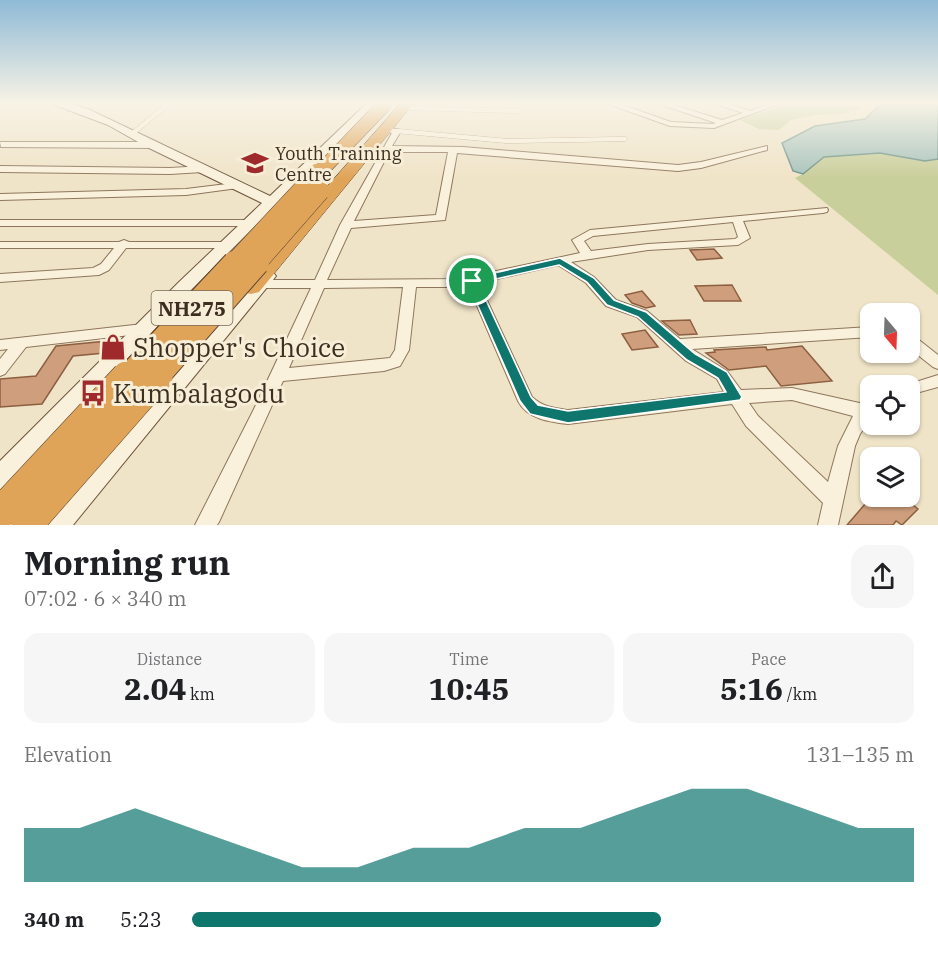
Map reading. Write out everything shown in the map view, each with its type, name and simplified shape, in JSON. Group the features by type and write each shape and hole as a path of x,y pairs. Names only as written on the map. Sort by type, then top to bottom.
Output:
{"highway":[{"name":"NH275","path":"0,495 275,204 354,128"},
{"name":"NH275","path":"0,513 361,128"},
{"name":"NH275","path":"27,525 331,178 383,128"},
{"name":"NH275","path":"43,525 387,128"}],"street":[{"path":"121,128 235,186 311,218"},
{"name":"NH275","path":"0,478 8,464 250,223 275,204 348,128"},
{"path":"205,525 212,515 278,375 345,225 394,131"},
{"name":"NH275","path":"56,525 260,284 394,131"},
{"path":"1,144 151,145"},
{"path":"386,149 453,150 678,168 764,148"},
{"path":"345,225 441,218 453,150"},
{"path":"0,169 170,171 203,169"},
{"path":"0,197 186,192 235,186"},
{"path":"587,255 578,240 591,233 823,210"},
{"path":"260,284 410,285 472,281 587,255 665,246 738,242 744,238 737,219"},
{"path":"0,223 250,223"},
{"path":"0,278 96,272 105,267 124,243"},
{"path":"0,245 124,243 230,245"},
{"path":"560,261 590,280 610,303 642,314 691,357 722,375 753,421 834,501"},
{"path":"472,281 526,401 534,410 568,417 735,397 792,394 860,408"},
{"path":"278,375 395,362 402,350 410,285"},
{"path":"0,345 143,329"},
{"path":"677,345 860,333"},
{"path":"0,370 21,343"},
{"path":"920,349 938,363"},
{"path":"920,386 938,381"},
{"path":"828,525 845,451 860,420"}],"lane":[{"path":"132,134 139,128"},
{"path":"394,131 507,141 624,139"}],"green space":[{"path":"880,153 925,161 938,159 938,295 795,178 824,157"}],"water":[{"path":"810,128 938,128 938,159 925,161 880,153 824,157 803,174 793,171 782,143"}],"building":[{"path":"714,249 722,258 697,260 690,250"},
{"path":"732,285 741,301 704,301 695,286"},
{"path":"642,291 655,306 646,308 632,303 625,295"},
{"path":"690,320 697,334 679,335 662,321"},
{"path":"645,330 658,347 632,350 622,334"},
{"path":"118,340 105,353 73,356 42,404 0,407 0,379 36,376 56,346"},
{"path":"802,346 832,381 781,386 766,366 729,370 706,353 715,352 714,350 766,347 767,350"},
{"path":"863,507 916,507 918,509 902,525 896,521 893,525 847,525"}],"place":[{"name":"Youth Training Centre","path":"255,163"},
{"name":"Shopper's Choice","path":"113,347"},
{"name":"Kumbalagodu","path":"93,393"}],"route":[{"path":"560,261 598,286 610,303 642,314 691,357 722,375 728,381 735,397 568,417 534,410 526,401 472,281 560,261"}]}
